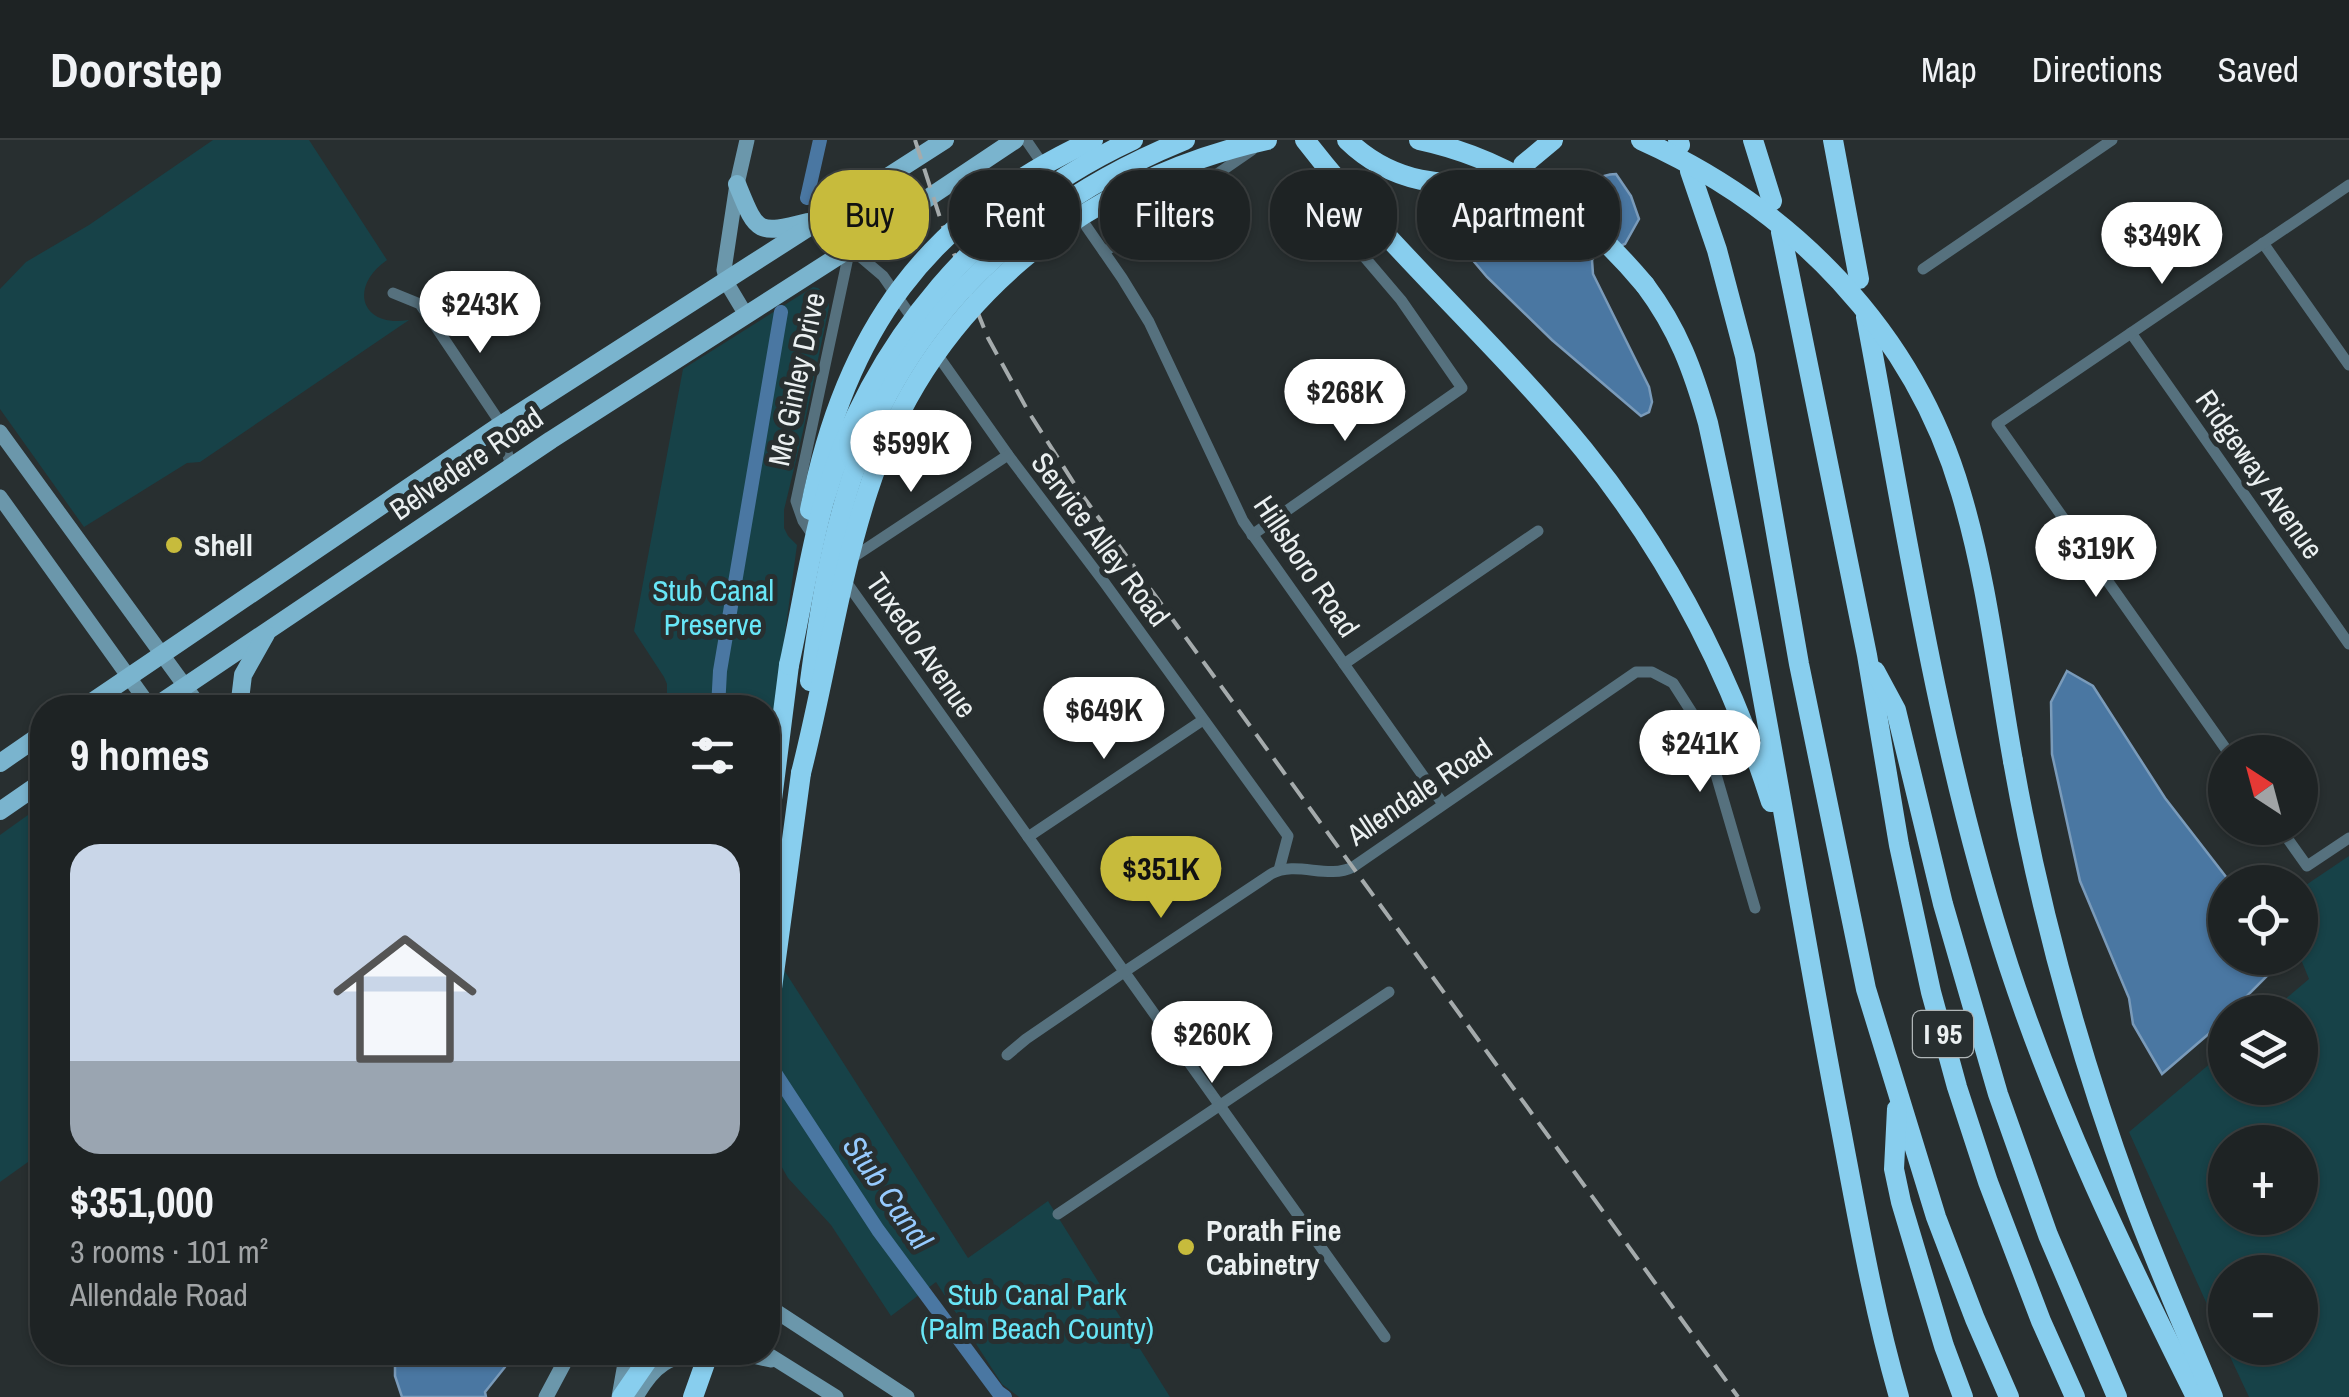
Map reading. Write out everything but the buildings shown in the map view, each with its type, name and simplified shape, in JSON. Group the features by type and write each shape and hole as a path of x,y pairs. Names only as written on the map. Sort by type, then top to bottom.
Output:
{"highway":[{"path":"780,740 796,597 816,480 836,409 860,351 911,276 968,218 1034,170 1093,140"},
{"path":"790,665 824,500 853,423 890,353 929,298 988,237 1060,180 1133,140"},
{"path":"780,929 821,605 838,524 870,432 902,368 946,307 1020,234 1109,175 1185,140"},
{"path":"1305,140 1562,425 1620,497 1656,550 1702,628 1739,709 1798,901"},
{"path":"1346,140 1394,172 1418,180 1456,184 1482,181 1513,170 1552,140"},
{"path":"1419,140 1458,149 1505,168 1546,192 1602,236 1662,307 1695,376 1708,423 1784,814 1869,1277 1899,1397"},
{"path":"1641,140 1728,186 1831,270 1870,314 1910,373 1942,438 1962,496 1977,559 2027,836 2089,1073 2132,1197 2213,1397"},
{"path":"1753,140 1772,201"},
{"path":"1833,140 1859,279"},
{"path":"801,773 868,491 892,431 940,349 1003,277 1072,220 1124,189 1180,164 1236,147 1261,144"},
{"name":"I 95","path":"1690,171 1717,250 1752,389 1799,664 1866,989 1936,1218 2008,1397"},
{"name":"I 95","path":"1781,232 1931,992 1972,1135 2000,1214 2075,1397"},
{"path":"1866,317 1940,708 1998,931 2067,1124 2196,1397"},
{"path":"1866,655 1896,710 1942,904 2003,1110 2048,1235 2117,1397"},
{"path":"1898,1092 1894,1169 1962,1397"},
{"path":"621,1397 644,1365"},
{"path":"693,1397 704,1365"}],"main road":[{"path":"746,316 726,280 724,266 747,140"},
{"name":"Belvedere Road","path":"899,170 945,140"},
{"name":"Belvedere Road","path":"929,196 1015,140"},
{"path":"737,184 752,218 764,229 778,230 810,222"},
{"name":"Belvedere Road","path":"101,695 499,426 810,227"},
{"name":"Belvedere Road","path":"172,695 512,466 832,260"},
{"path":"0,432 192,695"},
{"path":"0,497 142,695"},
{"path":"240,695 247,666 270,628"},
{"path":"0,763 30,742"},
{"path":"0,811 30,790"},
{"path":"0,811 30,800"},
{"path":"780,1314 907,1397"},
{"path":"780,1363 836,1397"},
{"path":"546,1397 563,1365"},
{"path":"621,1397 625,1365"},
{"path":"636,1397 660,1365"}],"street":[{"name":"Hillsboro Road","path":"1026,140 1100,246"},
{"path":"1923,269 2112,140"},
{"path":"1223,170 1261,144"},
{"path":"2216,735 1998,424 2349,184"},
{"path":"2263,243 2349,365"},
{"name":"Mc Ginley Drive","path":"836,568 803,521 796,501 847,260"},
{"name":"Service Alley Road","path":"863,260 887,282 1008,456 1288,836 1278,870"},
{"name":"Hillsboro Road","path":"1109,260 1156,334 1242,522 1443,804"},
{"path":"1252,534 1462,388 1402,300 1367,260"},
{"path":"393,293 420,304 497,418 512,466"},
{"name":"Ridgeway Avenue","path":"2131,333 2349,644"},
{"path":"836,568 1008,456"},
{"path":"1344,664 1538,531"},
{"name":"Tuxedo Avenue","path":"836,568 1385,1338"},
{"name":"Allendale Road","path":"1278,870 1345,871 1636,672 1652,672 1672,683 1702,730 1754,908"},
{"path":"1028,837 1202,720"},
{"path":"2293,845 2308,866 2349,838"},
{"path":"1006,1055 1278,870"},
{"path":"1058,1214 1388,992"}],"green space":[{"path":"213,140 309,140 387,260 367,282 365,303 380,318 409,320 200,462 187,463 84,527 0,409 0,289 26,262 89,225"},
{"name":"Stub Canal Preserve","path":"813,287 829,298 784,510 784,528 797,545 777,695 667,695 664,677 634,631 683,369"},
{"path":"30,814 30,1161 0,1182 0,835"},
{"path":"2349,856 2349,1397 2249,1397 2234,1365 2318,1365 2318,1255 2208,1255 2208,1306 2129,1132 2208,1065 2208,1105 2318,1105 2318,995 2290,995 2309,979 2307,975 2318,975 2318,877"},
{"name":"Stub Canal Park (Palm Beach County)","path":"780,964 968,1258 1048,1201 1170,1397 1019,1397 1002,1384 936,1282 891,1316 831,1225 780,1164"}],"water":[{"path":"1620,180 1639,219 1620,246"},
{"path":"1473,260 1592,260 1593,274 1649,387 1649,412 1641,416 1552,340"},
{"path":"2067,671 2093,686 2165,798 2217,865 2208,865 2208,975 2268,975 2248,995 2208,995 2208,1034 2162,1074 2133,1024 2129,998 2080,881 2052,754 2051,702"},
{"path":"395,1365 506,1365 485,1392 486,1397 402,1397"}],"waterway":[{"name":"Stub Canal","path":"807,198 820,140"},
{"name":"Stub Canal","path":"719,695 781,312"},
{"name":"Stub Canal","path":"780,1080 878,1230 1005,1397"}],"railway":[{"path":"915,140 942,224 988,338 1077,488 1738,1397"}],"place":[{"name":"Shell","path":"174,545"},
{"name":"Porath Fine Cabinetry","path":"1186,1247"}]}
